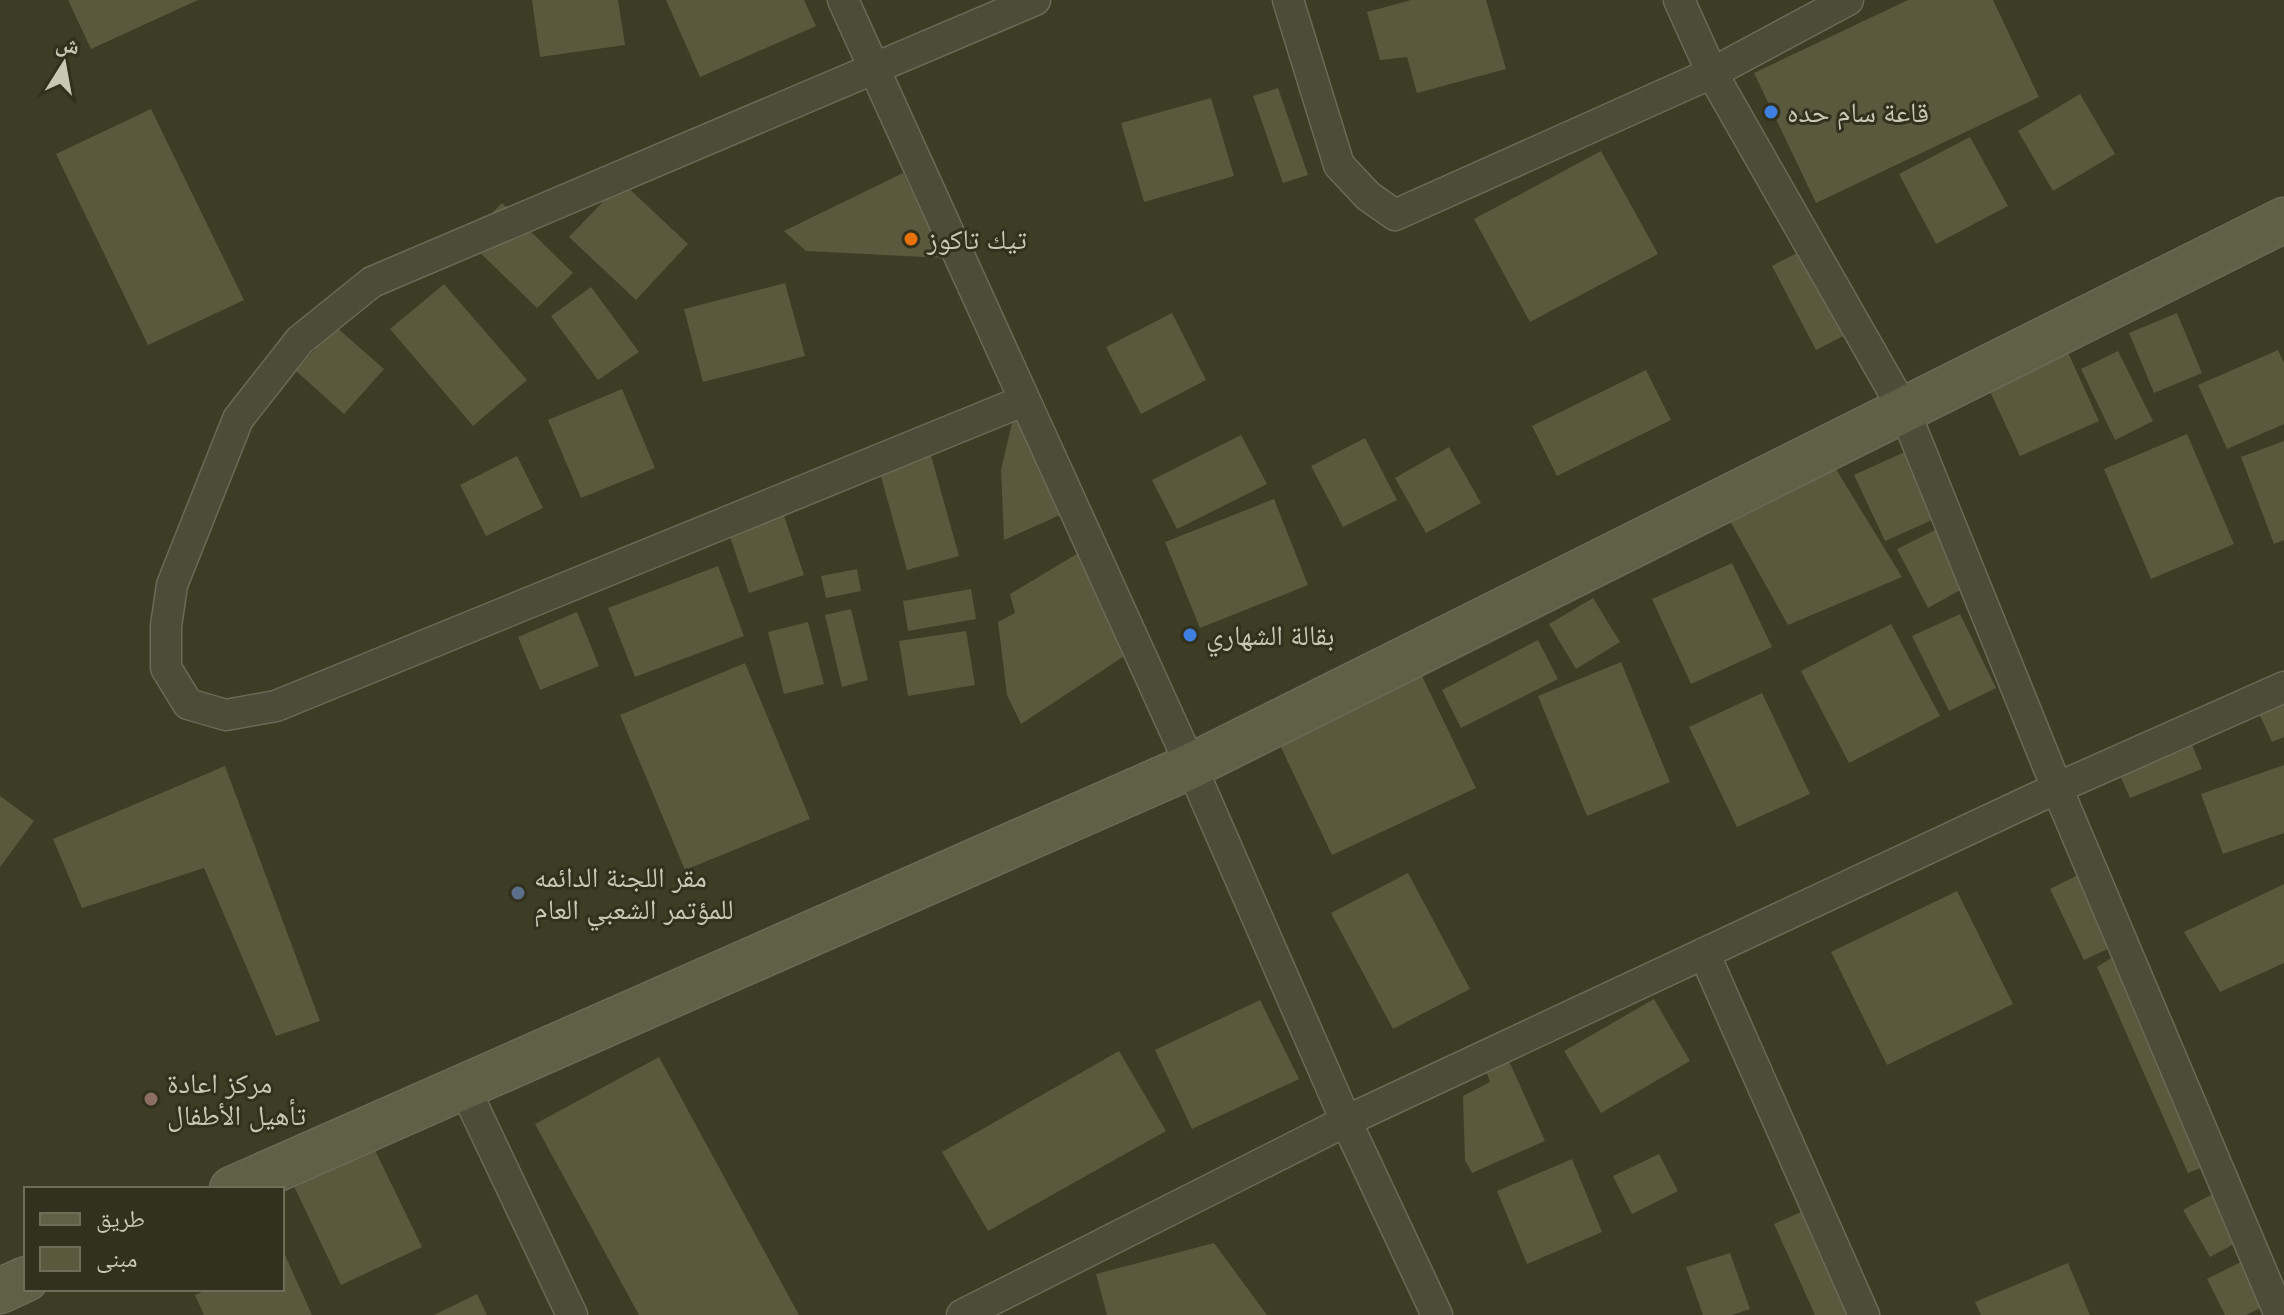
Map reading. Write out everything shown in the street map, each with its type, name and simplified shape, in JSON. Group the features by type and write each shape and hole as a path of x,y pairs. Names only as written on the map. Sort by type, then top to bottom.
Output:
{"street":[{"path":"843,0 1191,766 1346,1121 1437,1315"},
{"path":"1023,401 276,706 226,715 188,704 166,668 166,626 172,585 238,419 300,340 372,282 873,66 1035,0"},
{"path":"1288,0 1339,165 1368,196 1395,215 1712,73 1848,0"},
{"path":"1679,0 1712,73 1904,410 2057,788 2280,1315"},
{"path":"237,1187 1191,766 2284,220"},
{"path":"981,1311 1346,1121 2057,788 2284,687"},
{"path":"1704,953 1864,1315"},
{"path":"464,1087 572,1315"},
{"path":"0,1291 24,1280"}],"building":[{"path":"68,0 198,0 91,49"},
{"path":"532,0 618,0 625,45 540,57"},
{"path":"666,0 804,0 816,26 700,77"},
{"path":"1411,0 1486,0 1506,69 1417,93 1407,57 1380,60 1367,12"},
{"path":"1908,0 1993,0 2039,97 1816,203 1754,73"},
{"path":"1278,88 1308,175 1283,183 1253,96"},
{"path":"2080,94 2115,154 2053,191 2018,131"},
{"path":"1211,98 1234,176 1144,202 1121,123"},
{"path":"151,109 244,300 148,345 56,154"},
{"path":"1970,137 2008,206 1936,244 1899,174"},
{"path":"1601,151 1658,254 1530,322 1474,219"},
{"path":"903,173 944,258 806,251 784,231"},
{"path":"622,182 688,244 636,300 569,237"},
{"path":"502,203 573,273 537,308 466,239"},
{"path":"1816,243 1861,327 1816,350 1772,266"},
{"path":"785,283 805,356 703,382 684,309"},
{"path":"444,284 527,380 473,426 390,329"},
{"path":"591,287 639,352 598,380 551,316"},
{"path":"1172,313 1206,380 1141,414 1106,347"},
{"path":"2177,313 2202,373 2154,393 2129,333"},
{"path":"335,326 384,369 344,414 296,371"},
{"path":"2066,348 2099,421 2020,456 1987,385"},
{"path":"2278,350 2284,363 2284,424 2227,449 2198,385"},
{"path":"2118,351 2153,421 2115,440 2081,369"},
{"path":"1646,370 1671,420 1557,476 1532,426"},
{"path":"622,389 655,468 581,498 548,420"},
{"path":"1015,410 1069,511 1004,540 1001,470"},
{"path":"2187,434 2234,544 2151,579 2104,469"},
{"path":"1241,435 1267,484 1177,529 1152,480"},
{"path":"1365,438 1397,500 1343,527 1311,466"},
{"path":"927,441 959,556 907,570 875,455"},
{"path":"2284,441 2284,540 2274,544 2241,457"},
{"path":"1449,447 1481,503 1426,533 1395,478"},
{"path":"1909,450 1939,517 1885,541 1854,475"},
{"path":"517,456 543,508 486,536 460,485"},
{"path":"1831,461 1902,577 1788,625 1725,512"},
{"path":"777,495 804,575 749,593 722,513"},
{"path":"1274,499 1308,585 1200,628 1165,542"},
{"path":"1941,527 1971,584 1928,608 1897,549"},
{"path":"1080,552 1126,655 1021,724 1007,695 998,622 1015,613 1010,594"},
{"path":"1732,563 1772,647 1691,684 1652,599"},
{"path":"718,566 744,636 635,677 608,608"},
{"path":"857,569 861,591 826,598 821,576"},
{"path":"971,589 976,619 908,631 903,601"},
{"path":"1593,598 1620,642 1576,669 1549,624"},
{"path":"851,609 868,680 842,687 825,615"},
{"path":"577,612 599,666 540,690 518,637"},
{"path":"1960,614 1996,688 1949,711 1912,636"},
{"path":"808,622 824,684 784,694 768,632"},
{"path":"1891,624 1940,716 1849,763 1801,671"},
{"path":"966,631 975,685 908,696 899,641"},
{"path":"1538,640 1558,679 1461,728 1442,690"},
{"path":"1621,662 1670,782 1587,816 1538,696"},
{"path":"745,663 810,819 685,870 620,715"},
{"path":"1420,672 1476,788 1332,855 1277,739"},
{"path":"1762,693 1810,794 1737,827 1689,727"},
{"path":"2284,694 2284,737 2272,742 2256,707"},
{"path":"2181,718 2202,769 2130,798 2108,748"},
{"path":"2284,765 2284,833 2223,854 2201,794"},
{"path":"225,766 320,1021 276,1036 204,868 82,908 53,839"},
{"path":"0,796 34,821 0,867"},
{"path":"1408,873 1470,989 1393,1029 1331,913"},
{"path":"2080,874 2114,946 2084,960 2050,889"},
{"path":"2284,884 2284,963 2220,992 2184,932"},
{"path":"1957,891 2013,1004 1887,1065 1831,952"},
{"path":"2131,946 2228,1157 2188,1173 2097,967"},
{"path":"1654,999 1690,1061 1601,1113 1564,1051"},
{"path":"1260,1000 1299,1079 1192,1129 1155,1050"},
{"path":"1119,1051 1166,1131 988,1231 942,1152"},
{"path":"1505,1052 1545,1141 1472,1173 1465,1160 1463,1096 1490,1082 1483,1062"},
{"path":"659,1057 799,1315 639,1315 535,1124"},
{"path":"371,1142 422,1247 341,1285 291,1180"},
{"path":"1659,1154 1678,1191 1632,1214 1613,1176"},
{"path":"1572,1159 1602,1232 1527,1264 1497,1191"},
{"path":"2231,1184 2258,1231 2210,1257 2183,1210"},
{"path":"1828,1200 1881,1315 1815,1315 1774,1224"},
{"path":"1214,1243 1267,1315 1107,1315 1096,1274"},
{"path":"2267,1249 2284,1284 2284,1297 2246,1315 2225,1315 2207,1279"},
{"path":"1730,1253 1750,1309 1732,1315 1703,1315 1686,1267"},
{"path":"285,1255 312,1315 204,1315 195,1295 204,1291 284,1291"},
{"path":"2068,1263 2090,1315 1981,1315 1975,1302"},
{"path":"477,1294 487,1315 434,1315"}],"place":[{"name":"قاعة سام حده","path":"1771,112"},
{"name":"تيك تاكوز","path":"911,239"},
{"name":"بقالة الشهاري","path":"1190,635"},
{"name":"مقر اللجنة الدائمه للمؤتمر الشعبي العام","path":"518,893"},
{"name":"مركز اعادة تأهيل الأطفال","path":"151,1099"}]}
